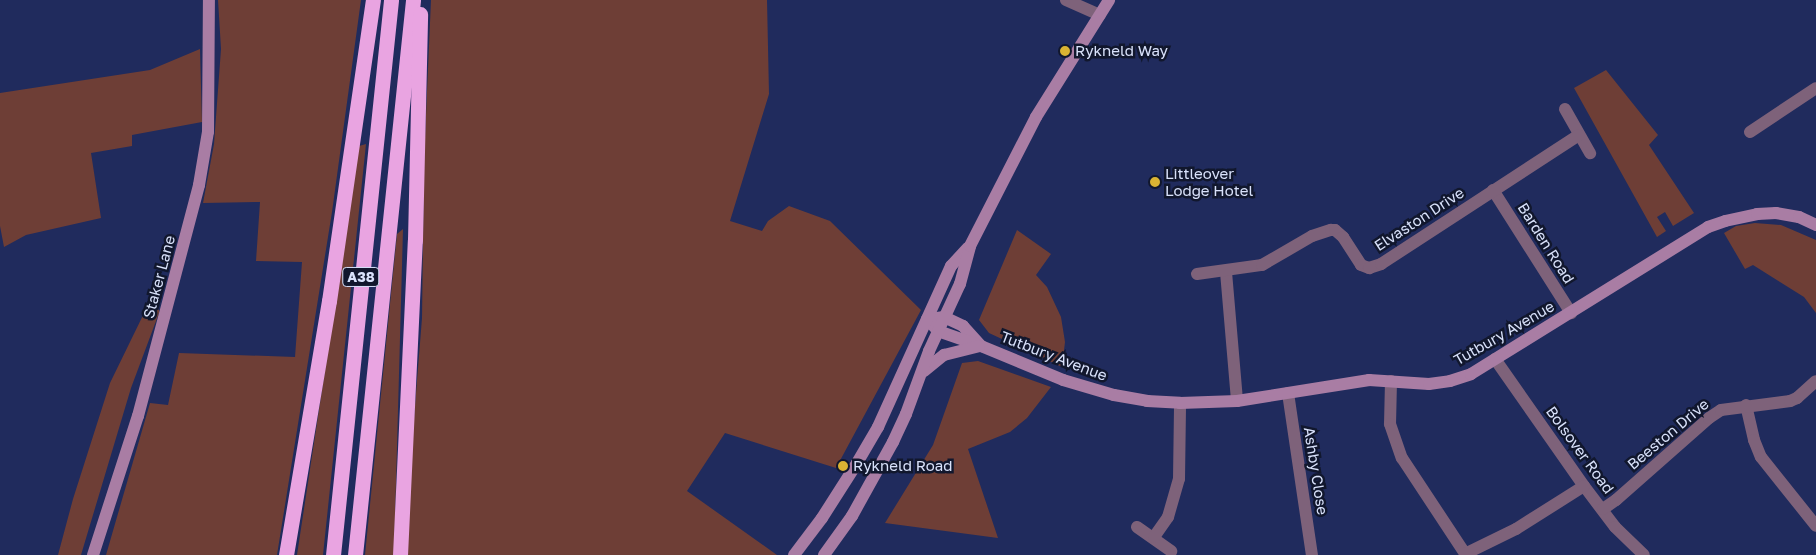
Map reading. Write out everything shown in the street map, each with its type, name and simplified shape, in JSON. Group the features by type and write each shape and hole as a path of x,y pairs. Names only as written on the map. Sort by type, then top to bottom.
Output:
{"highway":[{"path":"286,555 329,301 373,0"},
{"name":"A38","path":"333,555 391,0"},
{"name":"A38","path":"355,555 413,0"},
{"path":"400,555 415,240 420,0"}],"street":[{"name":"Staker Lane","path":"93,555 140,407 199,185 208,132 209,0"},
{"path":"1066,0 1100,15"},
{"path":"824,555 852,516 894,442 938,331 960,284 970,246 1036,118 1110,0"},
{"path":"1750,132 1816,88"},
{"path":"1565,109 1590,153"},
{"name":"Elvaston Drive","path":"1197,274 1226,272 1262,265 1312,236 1331,230 1336,230 1343,237 1361,265 1369,268 1381,264 1579,135"},
{"name":"Barden Road","path":"1493,190 1571,313"},
{"name":"Tutbury Avenue","path":"927,319 938,331 981,346 1088,389 1148,401 1180,403 1236,401 1348,382 1391,381 1430,384 1450,381 1471,374 1708,228 1725,221 1757,214 1799,217 1816,225"},
{"path":"794,555 822,518 874,434 951,266 970,246"},
{"path":"1226,272 1236,401"},
{"path":"927,319 944,317"},
{"name":"Tutbury Avenue","path":"944,317 963,326 981,346"},
{"path":"922,373 944,355 981,346"},
{"name":"Bolsover Road","path":"1495,359 1615,527 1644,555"},
{"path":"1391,381 1390,424 1402,458 1466,555 1510,532 1584,486"},
{"name":"Beeston Drive","path":"1602,509 1616,500 1709,418 1721,410 1790,401 1798,398 1816,381"},
{"name":"Ashby Close","path":"1288,393 1312,555"},
{"path":"1154,537 1168,517 1178,487 1180,403"},
{"path":"1746,406 1754,440 1762,457 1816,526"},
{"path":"1137,527 1154,537 1171,551"}],"shaded area":[{"path":"218,0 361,0 332,212 277,555 106,555 150,403 168,405 179,353 295,357 302,262 256,261 260,202 203,203 214,144 221,49"},
{"path":"431,0 767,0 769,94 730,221 762,231 768,221 789,206 830,221 921,310 836,468 725,433 687,491 777,555 406,555 407,506 422,318 424,161"},
{"path":"200,49 202,122 132,135 132,146 91,153 101,218 26,235 4,247 0,226 0,93 150,70"},
{"path":"1606,70 1658,135 1649,145 1694,213 1673,226 1665,212 1657,217 1666,231 1657,237 1574,88"},
{"path":"366,144 323,555 297,555 359,146"},
{"path":"1755,223 1781,225 1816,240 1816,313 1804,297 1753,265 1745,269 1724,233 1736,226"},
{"path":"403,229 394,555 365,555 397,234"},
{"path":"1017,230 1051,254 1036,275 1047,287 1061,317 1065,342 1062,367 989,333 979,320"},
{"path":"149,303 159,310 159,313 131,388 81,555 58,555 73,499 110,383"},
{"path":"978,361 1051,387 1027,418 1010,432 968,449 998,538 885,523 933,445 962,363"}],"place":[{"name":"Rykneld Way","path":"1065,51"},
{"name":"Littleover Lodge Hotel","path":"1155,182"},
{"name":"Rykneld Road","path":"843,466"}]}
